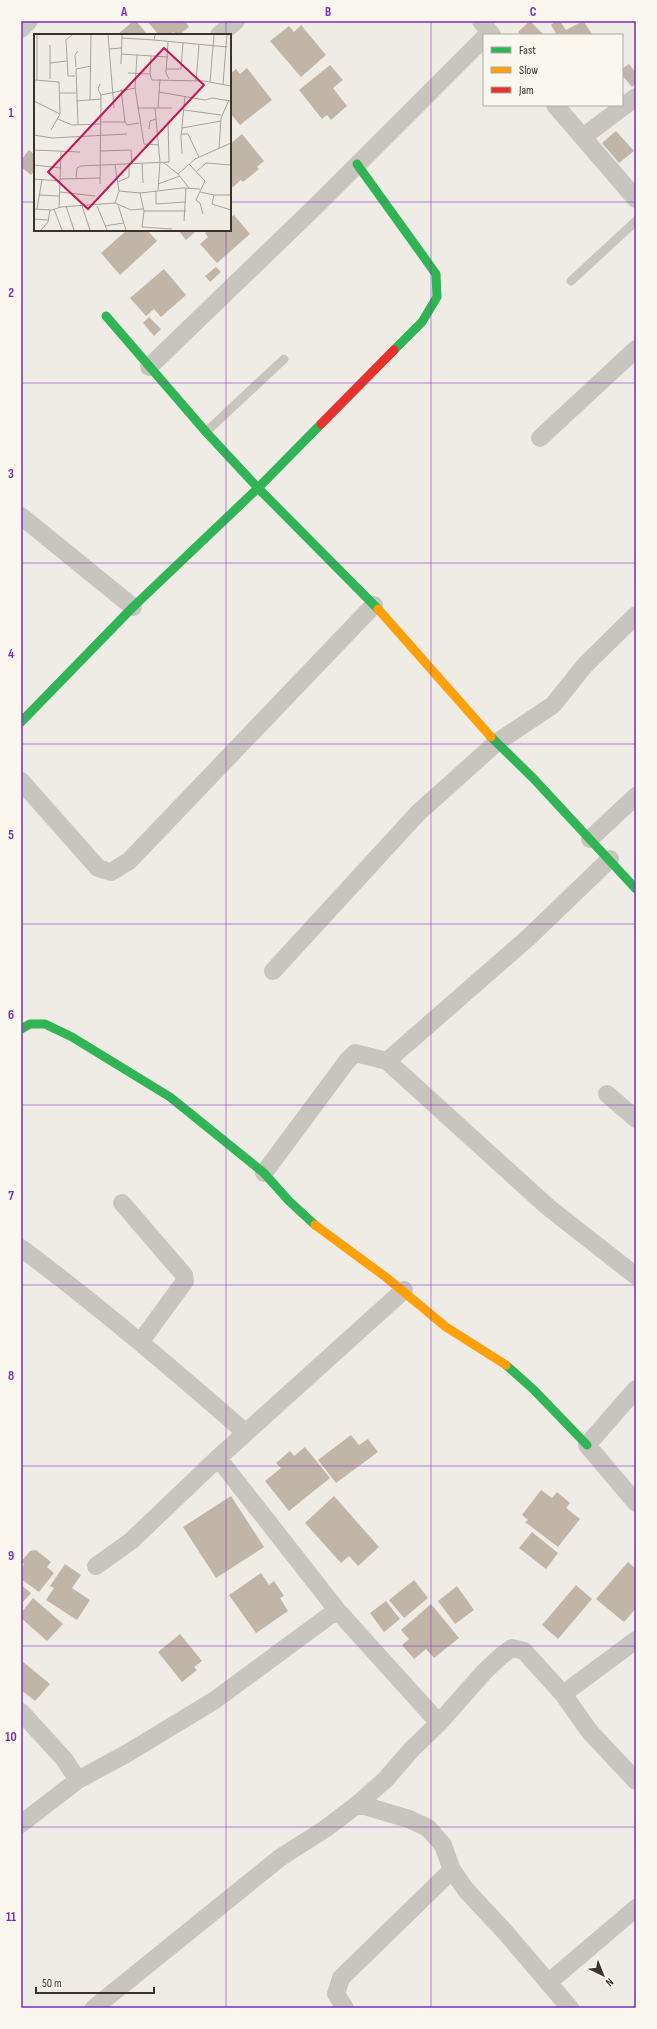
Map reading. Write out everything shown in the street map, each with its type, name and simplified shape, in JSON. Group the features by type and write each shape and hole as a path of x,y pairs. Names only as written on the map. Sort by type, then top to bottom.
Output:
{"street":[{"path":"21,29 29,21"},
{"path":"220,34 236,21"},
{"path":"148,367 357,164 483,36"},
{"path":"583,137 636,97"},
{"path":"556,106 636,200"},
{"path":"21,722 134,607 258,488 422,322 437,297 436,274 357,164"},
{"path":"106,316 148,367 206,432 258,488 374,605 496,743 532,778 636,889"},
{"path":"540,438 636,349"},
{"path":"21,516 134,607"},
{"path":"21,781 98,868 112,872 129,861 374,605"},
{"path":"273,971 418,813 496,743 553,705 585,665 636,614"},
{"path":"590,839 636,796"},
{"path":"387,1061 530,937 610,860"},
{"path":"21,1029 30,1024 46,1024 72,1037 170,1097 264,1173 276,1188 299,1210 404,1290 446,1327 498,1360 530,1387 587,1445 636,1503"},
{"path":"264,1173 347,1061 355,1053 387,1061 548,1207 636,1276"},
{"path":"607,1094 636,1119"},
{"path":"122,1203 184,1274 185,1281 141,1341"},
{"path":"21,1248 77,1289 141,1341 246,1433"},
{"path":"96,1566 131,1541 218,1458 404,1290"},
{"path":"587,1445 636,1389"},
{"path":"218,1458 337,1610 439,1723"},
{"path":"21,1824 78,1780 126,1754 215,1700 337,1610"},
{"path":"563,1694 636,1640"},
{"path":"102,2005 281,1857 325,1829 358,1804 386,1778 412,1749 439,1723 485,1671 512,1648 524,1651 563,1694 590,1732 636,1781"},
{"path":"21,1712 64,1759 78,1780"},
{"path":"358,1804 409,1819 428,1828 443,1846 452,1870 466,1890 549,1982 570,2008"},
{"path":"345,2008 336,1994 341,1978 452,1870"},
{"path":"549,1982 636,1908"}],"lane":[{"path":"571,281 636,221"},
{"path":"206,432 284,359"}],"building":[{"path":"133,21 136,21 147,34 118,34"},
{"path":"147,21 185,21 189,27 180,34 174,34 173,32 170,34 158,34"},
{"path":"530,21 543,34 520,34 518,32"},
{"path":"556,21 560,21 566,30 583,21 592,34 556,34 551,25"},
{"path":"301,25 326,55 301,77 270,41 289,26 294,32"},
{"path":"629,64 636,73 636,84 632,87 623,76 623,68"},
{"path":"330,65 343,80 333,88 347,106 331,120 327,115 322,119 299,90"},
{"path":"247,68 272,100 240,125 231,114 231,73 236,69 240,74"},
{"path":"616,131 634,151 619,163 602,143"},
{"path":"242,134 264,161 257,167 259,169 243,182 241,180 233,187 231,185 231,143"},
{"path":"29,150 34,154 34,171 31,175 21,167 21,160"},
{"path":"234,215 250,234 217,263 200,244 208,237 205,233 208,231 231,231 231,217"},
{"path":"126,231 148,231 157,241 120,275 101,253"},
{"path":"179,231 195,232 186,240"},
{"path":"216,267 221,272 210,282 205,276"},
{"path":"164,269 186,295 161,317 154,309 146,316 130,298"},
{"path":"149,317 161,329 154,336 143,323"},
{"path":"351,1435 359,1445 368,1439 378,1452 336,1483 318,1460"},
{"path":"305,1447 330,1478 289,1511 265,1481 281,1468 276,1463 290,1451 294,1456"},
{"path":"541,1490 552,1498 557,1492 570,1503 566,1508 580,1519 558,1547 525,1522 528,1520 522,1515"},
{"path":"231,1496 264,1547 216,1578 183,1527"},
{"path":"334,1496 379,1547 358,1566 349,1556 341,1563 305,1523"},
{"path":"532,1532 558,1553 546,1569 519,1548"},
{"path":"36,1550 51,1562 47,1567 54,1573 39,1592 21,1579 21,1569 24,1564 21,1562 30,1551"},
{"path":"628,1562 636,1569 636,1608 624,1622 596,1599"},
{"path":"65,1564 81,1575 72,1588 90,1600 77,1620 46,1600 54,1588 50,1586"},
{"path":"261,1573 269,1585 274,1581 284,1596 280,1598 288,1611 256,1633 229,1595"},
{"path":"414,1580 428,1598 404,1618 389,1600"},
{"path":"21,1585 31,1593 21,1604"},
{"path":"576,1585 592,1599 558,1639 542,1625"},
{"path":"457,1586 474,1610 455,1624 438,1601"},
{"path":"33,1598 63,1624 47,1641 21,1618 21,1613"},
{"path":"386,1601 400,1619 384,1632 370,1613"},
{"path":"431,1604 459,1638 434,1658 426,1649 414,1659 402,1645 409,1639 401,1630"},
{"path":"180,1634 202,1661 194,1667 197,1670 182,1682 158,1652"},
{"path":"22,1661 50,1684 35,1701 21,1690"}],"traffic: fast":[{"path":"357,164 436,274 437,297 422,322 394,350"},
{"path":"106,316 206,432 258,488 378,609"},
{"path":"21,722 133,607 258,488 321,424"},
{"path":"491,737 533,778 636,889"},
{"path":"21,1029 30,1024 45,1024 72,1037 170,1097 264,1173 289,1201 315,1225"},
{"path":"506,1365 533,1389 587,1445"}],"traffic: slow":[{"path":"378,609 491,737"},
{"path":"315,1225 387,1278 446,1327 506,1365"}],"traffic: jam":[{"path":"321,424 394,350"}]}
